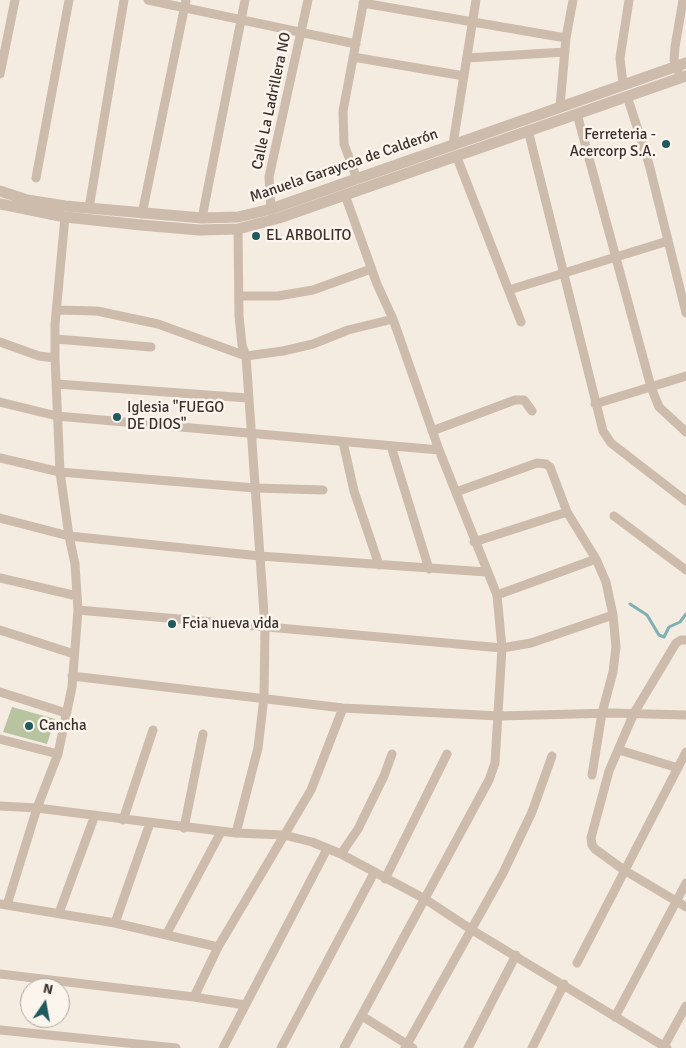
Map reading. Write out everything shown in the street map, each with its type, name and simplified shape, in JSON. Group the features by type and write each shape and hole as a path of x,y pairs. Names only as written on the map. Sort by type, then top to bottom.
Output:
{"street":[{"path":"0,74 15,0"},
{"path":"36,178 68,0"},
{"path":"89,208 124,0"},
{"path":"148,0 185,4 241,20 356,44"},
{"path":"202,218 245,0"},
{"name":"Calle La Ladrillera NO","path":"271,208 269,177 308,0"},
{"path":"476,0 454,150 521,322"},
{"path":"560,106 566,38 574,0"},
{"path":"623,84 620,58 629,0"},
{"path":"683,0 674,46 684,77"},
{"path":"357,179 344,144 343,111 364,2 566,38"},
{"path":"142,214 185,4"},
{"path":"467,58 565,52"},
{"path":"353,57 464,76"},
{"name":"Manuela Garaycoa de Calderón","path":"0,204 65,217 199,230 238,228 279,218 345,195 560,106 681,65"},
{"name":"Manuela Garaycoa de Calderón","path":"0,191 28,200 142,214 202,218 238,217 357,179 528,130 684,77"},
{"path":"627,96 649,164 686,313"},
{"path":"577,114 651,387 659,407 686,432"},
{"path":"528,130 603,431 611,443 686,501"},
{"path":"344,1048 489,780 495,762 502,648 497,595 474,542 439,450 393,319 377,284 345,195"},
{"path":"65,217 57,308 55,358 60,472 68,536 75,564 78,610 72,676 58,754 3,904 115,923 218,947"},
{"path":"236,834 250,788 258,748 264,697 265,628 246,356 242,346 239,316 238,228"},
{"path":"509,290 615,259 668,241"},
{"path":"239,296 278,296 313,290 371,268"},
{"path":"57,308 97,311 158,324 246,356 283,352 313,344 348,330 393,319"},
{"path":"56,339 151,347"},
{"path":"0,342 39,356 55,358"},
{"path":"595,404 686,376"},
{"path":"57,384 248,398"},
{"path":"432,430 515,400 528,402 532,411"},
{"path":"0,402 57,416 439,450"},
{"path":"343,442 354,491 379,565"},
{"path":"392,446 429,569"},
{"path":"0,458 60,472 255,488 322,490"},
{"path":"456,492 542,463 550,467 567,512 596,559 606,582 613,615 616,647 613,672 602,713 592,775"},
{"path":"474,542 567,512"},
{"path":"614,516 686,570"},
{"path":"0,518 68,536 260,556 486,572"},
{"path":"497,595 596,559"},
{"path":"0,578 77,596"},
{"path":"78,610 122,612 265,628 502,648 530,643 613,615"},
{"path":"0,630 74,654"},
{"path":"686,640 676,643 631,713 619,750 609,771 591,838 595,849 624,870 686,907"},
{"path":"72,676 264,697 343,708 499,716 602,713 686,715"},
{"path":"0,692 66,713"},
{"path":"194,997 218,947 311,790 343,708"},
{"path":"123,820 153,730"},
{"path":"184,828 203,734"},
{"path":"0,738 58,754"},
{"path":"619,750 678,768"},
{"path":"577,963 686,752"},
{"path":"341,854 358,829 384,776 392,754"},
{"path":"385,879 447,754"},
{"path":"362,1016 408,1047 472,930 532,812 552,756"},
{"path":"0,806 37,808 236,834 284,835 341,854 425,899 472,930 564,984 665,1047 686,1006"},
{"path":"59,913 95,815"},
{"path":"115,923 150,823"},
{"path":"166,934 221,832"},
{"path":"223,1048 327,849"},
{"path":"281,1048 374,873"},
{"path":"612,1014 677,902 686,883"},
{"path":"468,1048 516,955"},
{"path":"0,974 194,997 245,1005"},
{"path":"532,1048 564,984"},
{"path":"0,1030 176,1048"}],"green space":[{"name":"Cancha","path":"12,707 55,719 47,744 3,732"}],"waterway":[{"path":"630,604 647,615 659,635 664,637 669,627 680,622 686,614"}],"place":[{"name":"Ferreteria - Acercorp S.A.","path":"666,144"},
{"name":"EL ARBOLITO","path":"256,236"},
{"name":"Iglesia \"FUEGO DE DIOS\"","path":"117,417"},
{"name":"Fcia nueva vida","path":"172,624"},
{"name":"Cancha","path":"29,726"}]}
